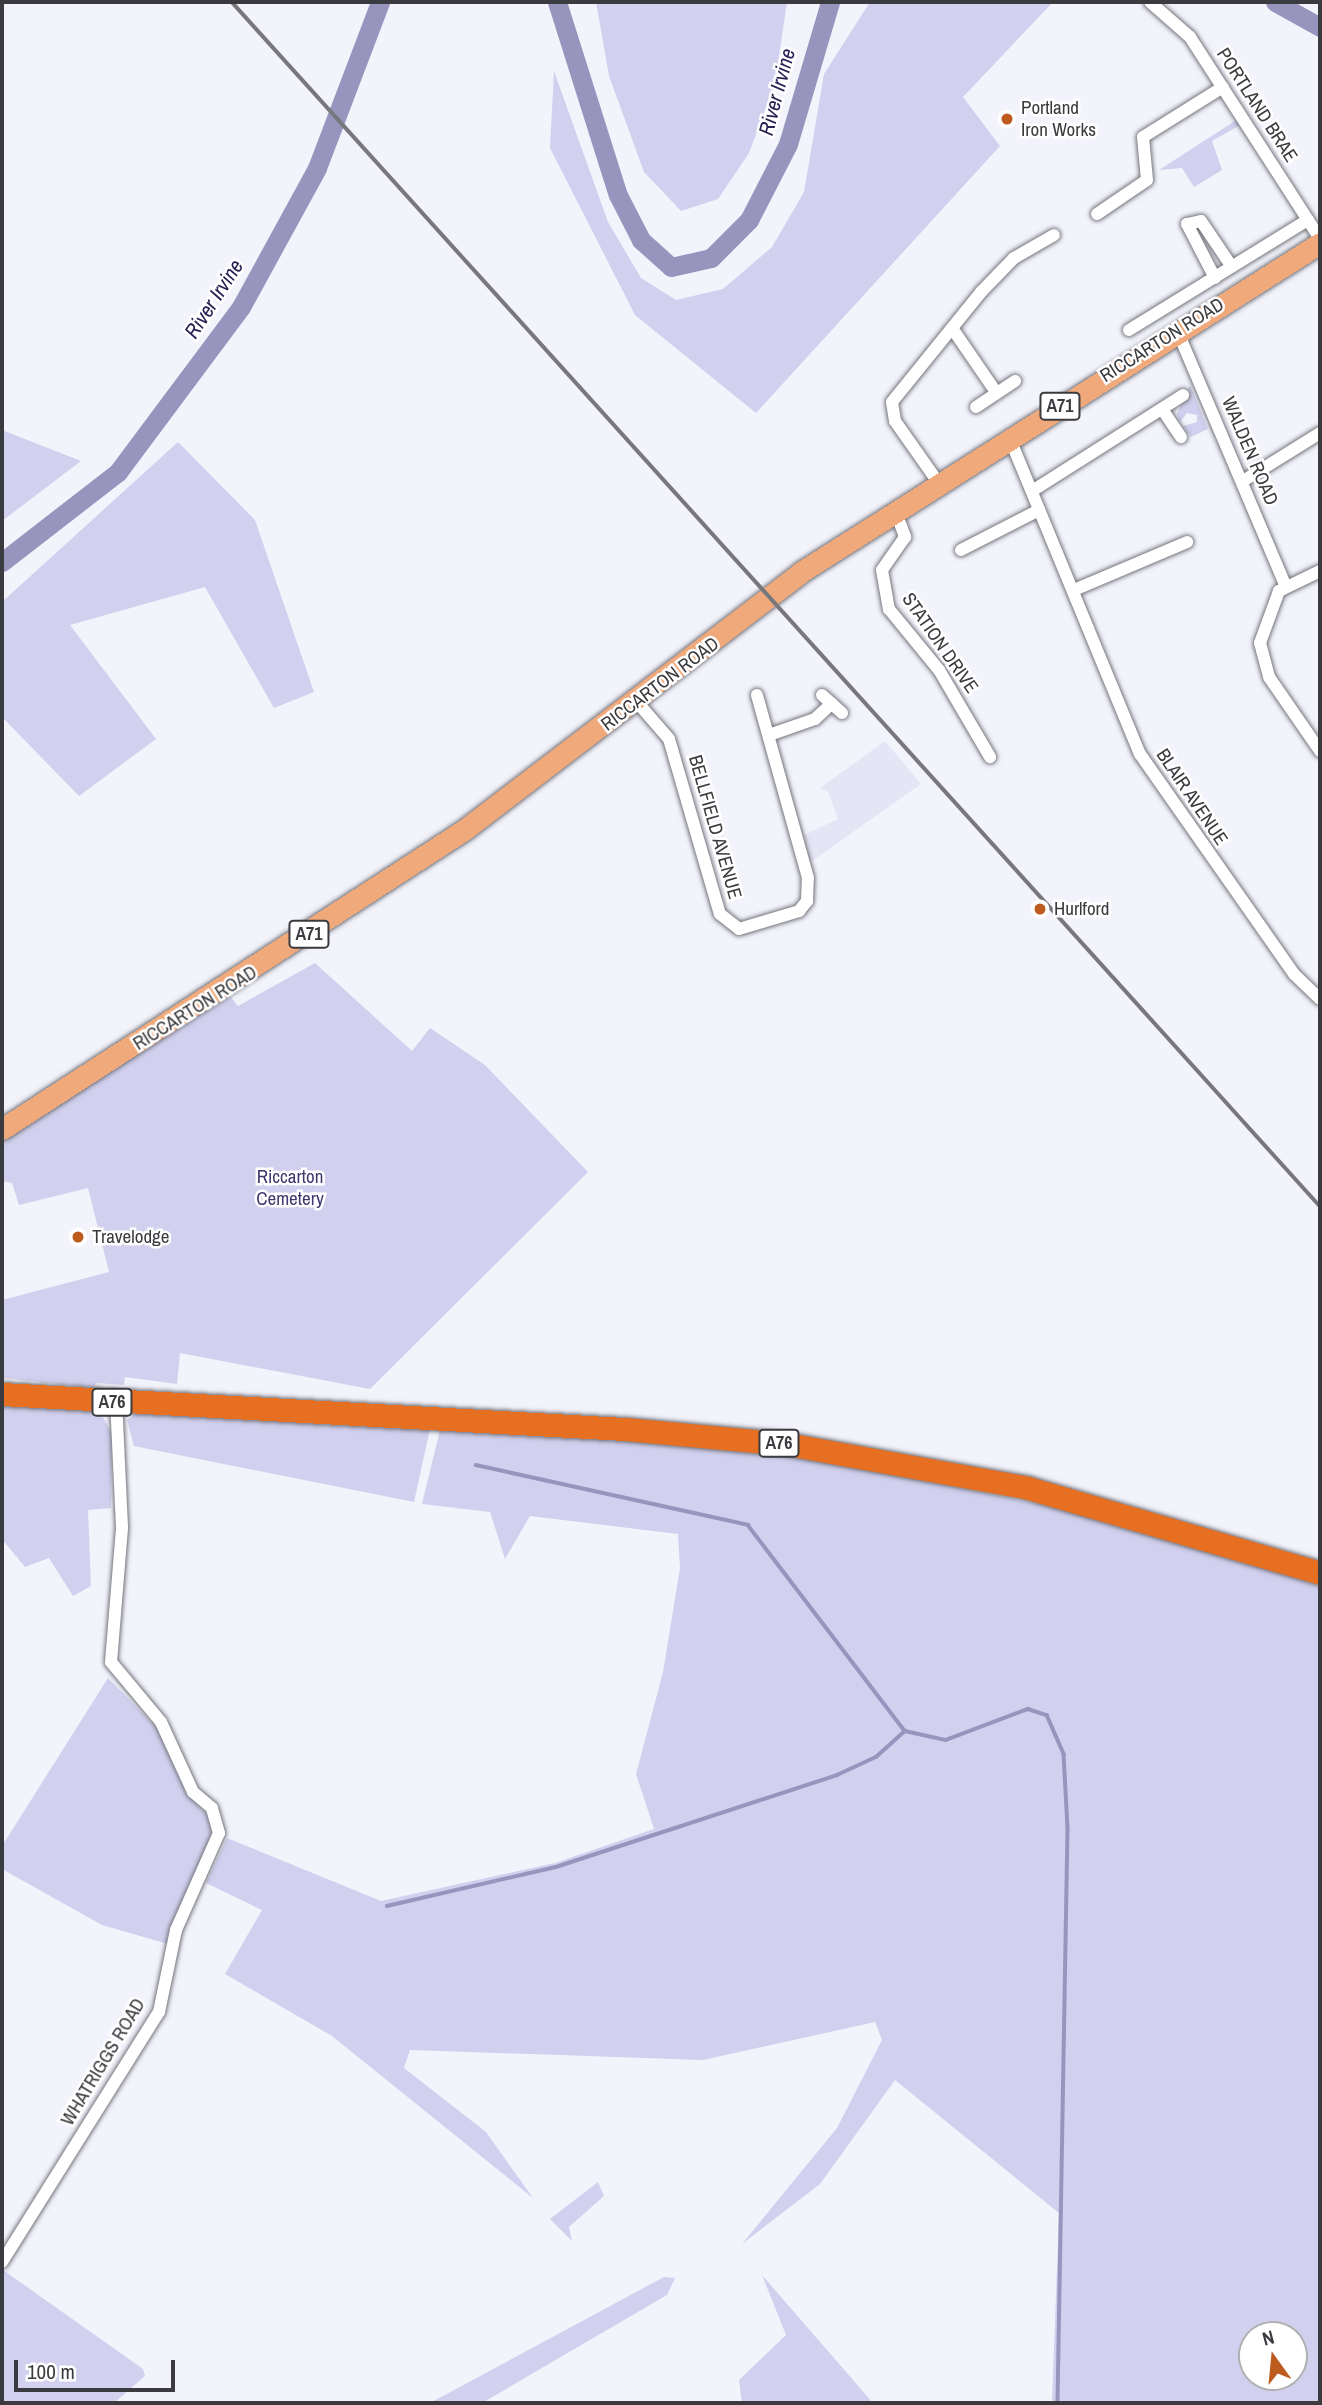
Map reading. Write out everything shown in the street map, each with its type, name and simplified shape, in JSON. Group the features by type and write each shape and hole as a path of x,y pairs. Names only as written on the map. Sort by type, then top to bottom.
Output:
{"highway":[{"name":"A76","path":"2,1394 584,1426 787,1444 1041,1491 1320,1573"}],"main road":[{"name":"RICCARTON ROAD","path":"2,1129 340,914 637,702 801,572 1320,241"}],"street":[{"name":"PORTLAND BRAE","path":"1150,2 1191,37 1320,241"},
{"path":"1097,214 1147,180 1143,137 1223,87"},
{"name":"RICCARTON ROAD","path":"1129,330 1308,220"},
{"name":"RICCARTON ROAD","path":"1214,278 1187,224 1201,221 1232,267"},
{"path":"940,485 895,421 892,402 1014,258 1054,235"},
{"path":"952,328 996,392"},
{"name":"WALDEN ROAD","path":"1177,330 1286,587"},
{"path":"976,407 1015,381"},
{"path":"1032,491 1183,395"},
{"path":"1162,409 1181,437"},
{"path":"1243,481 1320,433"},
{"name":"BLAIR AVENUE","path":"1010,439 1140,754 1294,974 1320,999"},
{"path":"961,550 1039,510"},
{"name":"STATION DRIVE","path":"896,513 905,537 883,569 889,609 939,670 990,757"},
{"path":"1073,590 1187,542"},
{"path":"1320,571 1286,587 1268,609 1260,643 1269,677 1320,751"},
{"name":"BELLFIELD AVENUE","path":"637,702 669,739 720,914 738,929 799,911 807,901 808,878 757,695"},
{"path":"769,735 815,719 827,699 842,713"},
{"name":"WHATRIGGS ROAD","path":"2,2262 159,2012 176,1930 219,1833 212,1808 193,1792 161,1722 111,1662 122,1527 116,1402"}],"shaded area":[{"path":"885,741 921,784 808,864 804,835 838,819 828,792 820,788"}],"green space":[{"path":"596,2 787,2 775,83 749,153 718,199 681,211 644,172 609,76"},
{"path":"870,2 1053,2 963,97 1000,146 756,413 635,315 550,148 554,71 608,222 641,278 676,300 723,289 772,247 804,192 824,74"},
{"path":"1238,119 1242,124 1212,141 1222,170 1194,187 1182,168 1159,170"},
{"path":"1190,385 1208,429 1191,437 1183,426 1197,422 1197,415 1187,413 1180,422 1177,414"},
{"path":"2,430 81,461 2,521"},
{"path":"178,442 255,520 314,692 274,708 205,587 70,625 156,739 79,796 2,717 2,602"},
{"name":"Riccarton Cemetery","path":"315,963 412,1051 430,1028 485,1065 588,1172 370,1389 180,1353 177,1384 125,1377 124,1385 96,1383 94,1388 2,1378 2,1300 109,1272 88,1188 19,1205 12,1183 2,1181 2,1141 229,995 238,1006"},
{"path":"2,1404 88,1410 103,1417 112,1434 111,1508 88,1510 91,1586 73,1596 49,1558 25,1567 2,1539"},
{"path":"141,1409 330,1425 430,1429 414,1502 134,1446 127,1420"},
{"path":"440,1430 644,1441 832,1462 1086,1514 1253,1560 1320,1587 1320,2403 1052,2403 1059,2213 895,2080 820,2184 742,2244 837,2128 882,2040 875,2022 703,2060 410,2050 404,2068 486,2132 533,2198 332,2036 225,1974 262,1910 206,1883 227,1838 381,1901 555,1863 654,1829 636,1774 663,1672 680,1568 678,1534 530,1516 505,1559 490,1512 422,1504"},
{"path":"108,1678 156,1727 192,1799 211,1819 211,1835 168,1944 102,1925 2,1869 2,1846"},
{"path":"598,2182 604,2196 569,2227 572,2241 550,2219"},
{"path":"3,2270 143,2369 145,2376 114,2403 2,2403"},
{"path":"762,2275 873,2403 742,2403 739,2380 786,2335"},
{"path":"664,2277 675,2278 667,2295 482,2403 430,2403"}],"waterway":[{"name":"River Irvine","path":"2,562 118,472 241,307 317,168 380,2"},
{"name":"River Irvine","path":"557,2 618,195 641,240 671,267 711,258 749,220 788,144 830,2"},
{"name":"River Irvine","path":"1275,2 1320,27"},
{"path":"476,1465 748,1525 905,1731"},
{"path":"387,1906 556,1867 837,1775 876,1757 905,1731 946,1740 1028,1709 1047,1715 1064,1754 1068,1829 1058,2403"}],"railway":[{"path":"232,2 1320,1206"}],"place":[{"name":"Portland Iron Works","path":"1007,119"},
{"name":"Hurlford","path":"1040,909"},
{"name":"Travelodge","path":"78,1237"}]}
